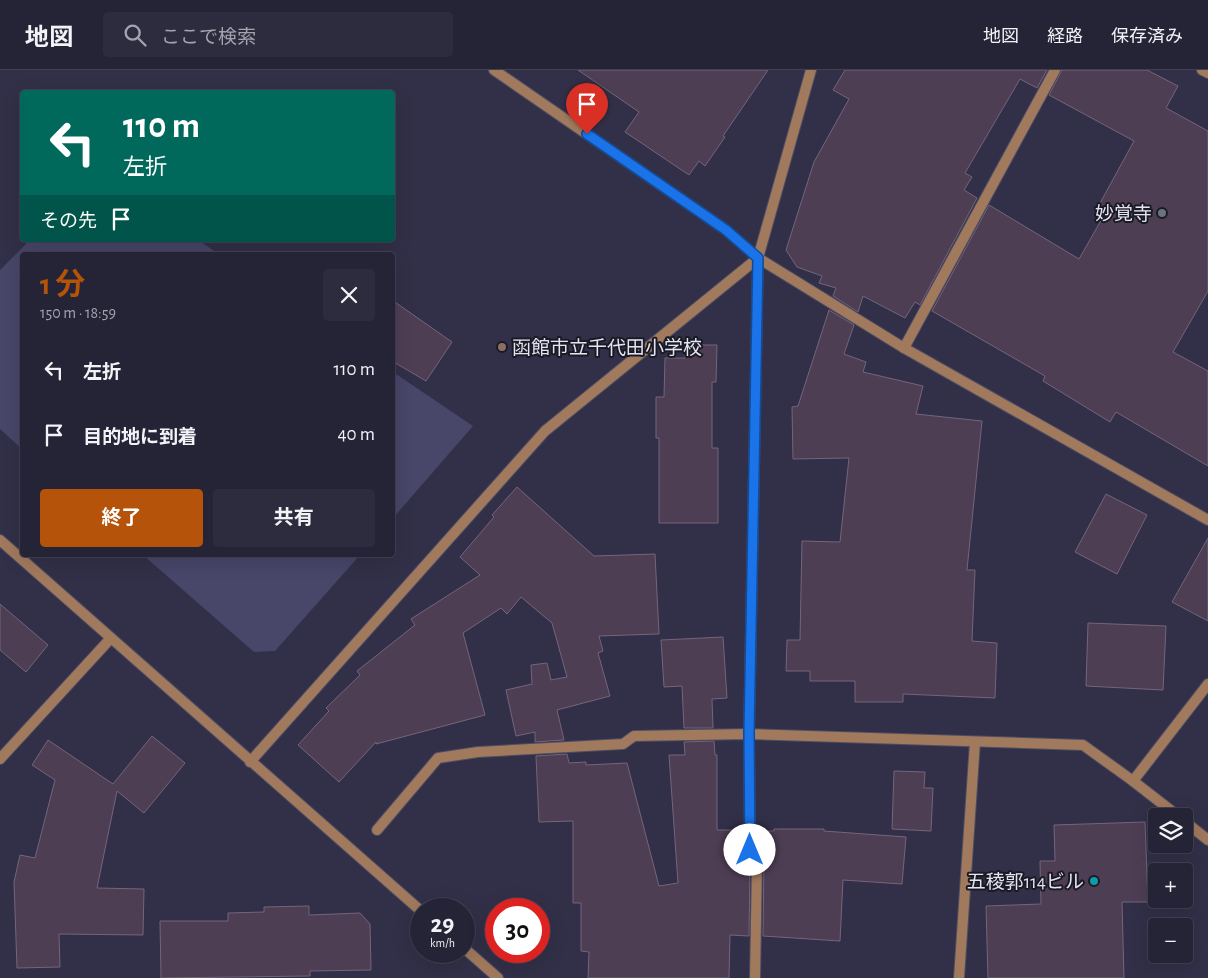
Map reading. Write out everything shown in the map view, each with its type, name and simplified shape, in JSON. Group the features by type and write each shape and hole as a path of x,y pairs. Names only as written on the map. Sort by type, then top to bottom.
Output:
{"street":[{"path":"494,70 726,230 758,258 904,348 1208,520"},
{"path":"755,978 758,863 750,850 749,734 758,258 811,70"},
{"path":"904,348 1055,70"},
{"path":"1202,70 1208,73"},
{"path":"250,762 545,431 758,258"},
{"path":"0,540 410,901"},
{"path":"0,759 111,638"},
{"path":"1134,781 1208,684"},
{"path":"377,830 438,758 478,752 623,744 634,736 749,734 1083,745 1168,808"},
{"path":"959,978 975,742"},
{"path":"1193,828 1208,840"},
{"path":"475,958 498,978"}],"shaded area":[{"path":"28,242 201,242 216,252 20,252 20,447 0,429 0,270"},
{"path":"395,373 473,426 395,516"},
{"path":"145,557 358,557 275,651 254,652"}],"building":[{"path":"578,70 768,70 705,166 699,161 689,175 625,132 639,112"},
{"path":"845,70 1047,70 1037,88 1020,79 965,173 972,177 964,190 977,198 920,305 915,302 905,318 863,296 858,312 833,296 836,288 819,283 822,276 797,267 786,250 814,162 849,99 833,90"},
{"path":"1062,70 1147,70 1178,86 1166,108 1208,131 1208,291 1173,352 1208,371 1208,466 1116,412 1110,422 1043,381 1045,376 932,311 989,205 1079,259 1107,210 1099,205 1134,141 1049,95"},
{"path":"395,302 452,342 426,381 395,363"},
{"path":"829,310 854,325 844,354 866,362 863,372 923,386 916,414 982,421 967,570 975,570 972,641 997,643 995,698 903,694 903,702 855,702 855,681 810,681 810,671 786,671 787,640 800,640 802,541 840,542 849,458 793,459 792,407 798,406"},
{"path":"686,345 717,345 716,382 712,382 712,448 718,448 718,523 659,523 659,438 656,438 656,397 664,397 665,358 685,358"},
{"path":"517,487 594,556 655,554 659,634 599,636 603,651 598,653 610,696 557,710 564,740 535,742 535,732 516,736 506,690 532,684 531,665 547,663 551,680 567,677 552,623 521,597 507,614 501,608 463,633 485,715 376,744 376,742 339,782 298,745 329,711 326,708 360,675 357,671 415,625 411,619 480,575 460,557 494,517 492,515"},
{"path":"1106,494 1147,515 1117,574 1075,552"},
{"path":"1208,538 1208,621 1172,602"},
{"path":"0,604 48,645 26,672 0,650"},
{"path":"1088,623 1166,626 1163,690 1086,686"},
{"path":"723,637 727,698 712,699 713,728 684,728 682,686 664,687 661,640"},
{"path":"152,736 185,763 144,813 117,791 97,888 144,889 143,935 59,934 60,967 17,968 14,882 20,855 35,858 55,780 32,765 48,740 113,784"},
{"path":"714,741 715,755 717,755 717,830 743,830 743,851 750,865 749,936 730,935 729,978 588,978 589,952 581,951 581,903 573,903 573,821 539,822 536,756 567,754 569,763 586,762 586,765 627,763 659,886 678,883 669,755 685,755 684,742"},
{"path":"894,771 925,772 924,788 933,788 931,831 892,829"},
{"name":"五稜郭114ビル","path":"1145,822 1148,902 1122,902 1124,978 988,978 986,906 1041,904 1040,861 1055,861 1054,825"},
{"path":"774,829 824,829 824,831 906,837 902,884 843,880 840,941 763,936 764,863 757,848 757,831 774,831"},
{"path":"309,906 309,915 360,913 370,924 371,970 310,971 310,976 161,978 160,921 228,921 228,913 264,912 264,907"}],"place":[{"name":"妙覚寺","path":"1162,213"},
{"name":"函館市立千代田小学校","path":"502,347"},
{"name":"五稜郭114ビル","path":"1094,881"}],"route":[{"path":"587,134 726,230 758,258 749,734 750,850"}]}
